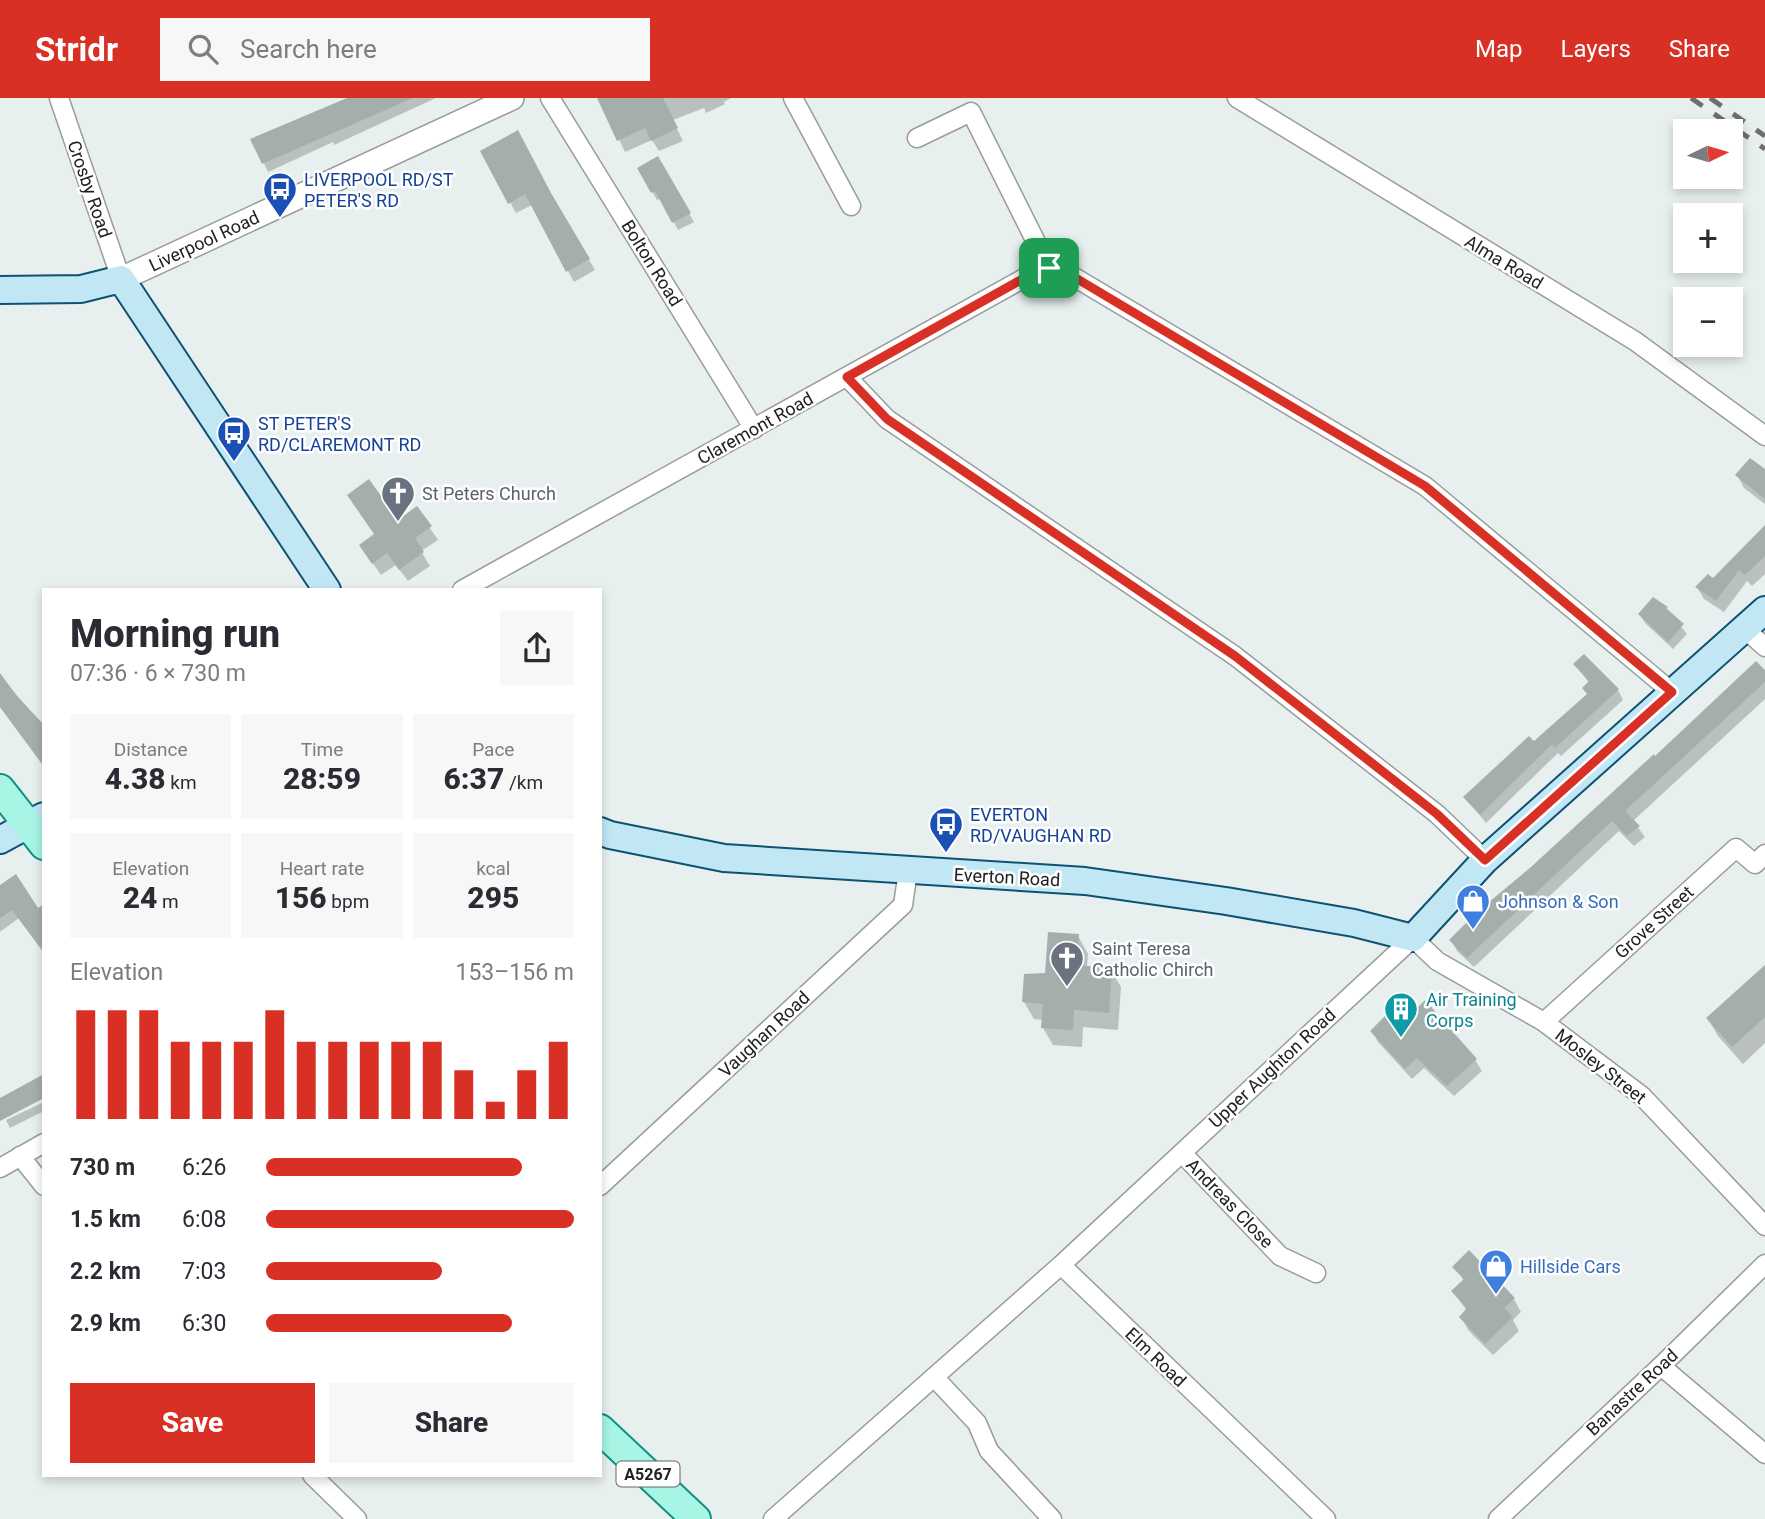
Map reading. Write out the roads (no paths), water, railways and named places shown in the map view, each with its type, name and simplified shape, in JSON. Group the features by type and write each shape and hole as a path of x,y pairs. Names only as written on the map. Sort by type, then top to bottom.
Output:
{"main road":[{"name":"Liverpool Road","path":"0,290 81,289 121,279"},
{"path":"121,279 326,588"},
{"name":"Upper Aughton Road","path":"1413,938 1485,860 1765,610"},
{"path":"0,789 38,829 0,840"},
{"name":"Everton Road","path":"602,832 724,858 1085,881 1354,923 1413,938"},
{"name":"A5267","path":"602,1431 696,1519"}],"street":[{"name":"Crosby Road","path":"59,98 121,279"},
{"name":"Liverpool Road","path":"121,279 512,98"},
{"name":"Bolton Road","path":"550,98 754,429"},
{"path":"793,98 851,206"},
{"name":"Alma Road","path":"1237,98 1635,341 1765,436"},
{"path":"917,138 971,112 1049,268 1069,274 1425,486 1672,692"},
{"name":"Claremont Road","path":"466,588 1035,272 1049,268"},
{"path":"847,377 887,419 1235,656 1437,814 1485,860"},
{"path":"1745,629 1765,647"},
{"name":"Grove Street","path":"1544,1022 1736,848 1755,864 1765,854"},
{"name":"Vaughan Road","path":"602,1184 903,905 908,871"},
{"name":"Mosley Street","path":"1413,938 1437,961 1544,1022 1642,1096 1765,1226"},
{"name":"Upper Aughton Road","path":"773,1519 1061,1265 1413,938"},
{"path":"0,1168 42,1144"},
{"name":"Andreas Close","path":"1181,1153 1280,1256 1316,1273"},
{"path":"20,1156 42,1184"},
{"name":"Banastre Road","path":"1498,1519 1765,1264"},
{"name":"Elm Road","path":"1061,1265 1326,1519"},
{"path":"1661,1366 1765,1454"},
{"path":"934,1377 976,1423 989,1451 1052,1519"},
{"path":"314,1477 357,1519"}],"railway":[{"path":"1691,98 1765,149"},
{"path":"1710,98 1765,136"}],"place":[{"name":"LIVERPOOL RD/ST PETER'S RD","path":"280,219"},
{"name":"ST PETER'S RD/CLAREMONT RD","path":"234,463"},
{"name":"St Peters Church","path":"398,523"},
{"name":"EVERTON RD/VAUGHAN RD","path":"946,854"},
{"name":"Johnson & Son","path":"1473,931"},
{"name":"Saint Teresa Catholic Chirch","path":"1067,988"},
{"name":"Air Training Corps","path":"1401,1039"},
{"name":"Hillside Cars","path":"1496,1296"}]}
